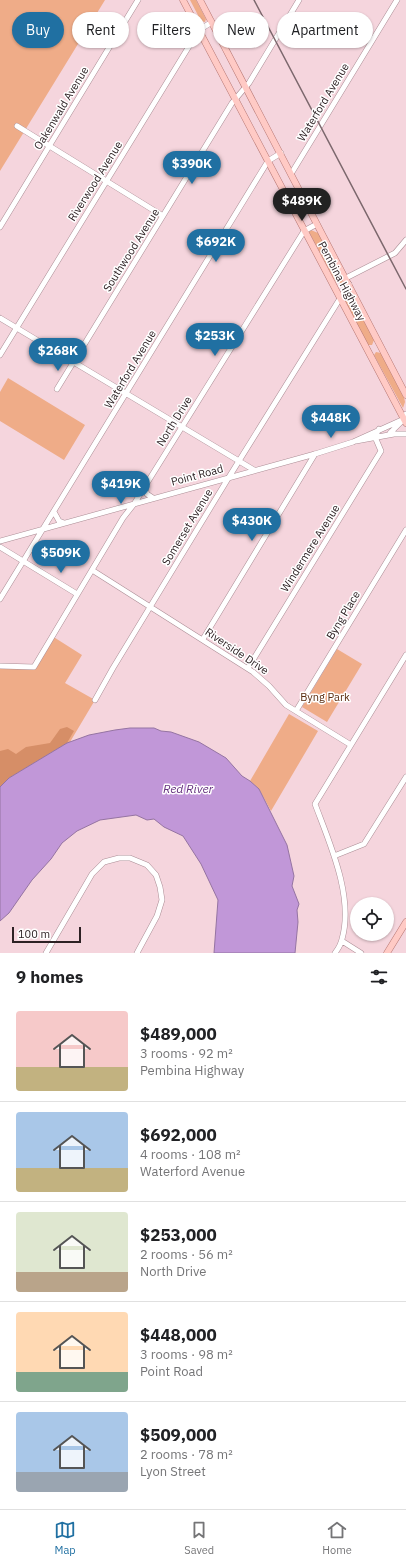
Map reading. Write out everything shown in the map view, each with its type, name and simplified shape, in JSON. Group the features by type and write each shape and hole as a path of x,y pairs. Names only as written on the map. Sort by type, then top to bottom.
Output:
{"main road":[{"name":"Pembina Highway","path":"183,0 189,12"},
{"name":"Pembina Highway","path":"200,0 348,281 406,395"},
{"name":"Pembina Highway","path":"205,42 339,298 406,419"},
{"path":"387,953 406,922"}],"street":[{"name":"Oakenwald Avenue","path":"0,227 138,0"},
{"name":"Southwood Avenue","path":"57,390 235,99 246,87 299,0"},
{"name":"Waterford Avenue","path":"291,174 397,0"},
{"name":"Riverwood Avenue","path":"205,26 212,22"},
{"name":"Riverwood Avenue","path":"0,355 188,48"},
{"path":"18,126 163,216"},
{"path":"268,161 281,154"},
{"name":"Waterford Avenue","path":"0,599 268,161"},
{"path":"304,231 318,224"},
{"name":"North Drive","path":"0,666 34,667 123,518 134,504 304,231"},
{"path":"348,281 395,253 406,240"},
{"name":"Somerset Avenue","path":"95,700 348,281"},
{"path":"0,318 254,470"},
{"path":"388,435 406,419"},
{"name":"Point Road","path":"353,442 379,429 406,419"},
{"path":"376,438 376,433 379,429"},
{"name":"Point Road","path":"0,541 315,454 353,442 398,433 406,434"},
{"name":"Windermere Avenue","path":"248,668 381,451 376,438"},
{"path":"203,640 315,454"},
{"path":"144,487 147,494 153,498"},
{"path":"118,508 123,518"},
{"path":"54,512 59,521 64,523"},
{"name":"Byng Place","path":"296,711 406,530"},
{"path":"0,547 77,594"},
{"name":"Riverside Drive","path":"92,570 248,668 269,686 286,705 351,745"},
{"path":"335,953 342,941 345,904 334,856 315,804 406,655"},
{"path":"334,856 364,844 406,777"},
{"path":"46,953 94,872 104,862 119,858 130,858 147,865 156,875 160,886 162,900 157,916 137,953"},
{"path":"342,941 361,953"}],"green space":[{"path":"0,0 105,0 98,12 72,12 72,48 76,48 0,171"},
{"path":"190,0 196,0 202,12 196,12"},
{"path":"311,230 318,233 343,280 342,283 337,283 334,279 309,232"},
{"path":"346,294 352,298 374,340 372,345 368,345 343,298"},
{"path":"376,352 381,353 404,397 405,402 403,408 374,355"},
{"path":"8,378 85,425 64,460 0,421 0,392"},
{"path":"52,636 82,655 65,683 95,700 70,742 9,778 0,787 0,666 34,667"},
{"name":"Byng Park","path":"337,649 362,664 327,722 302,707"},
{"path":"289,714 318,731 271,811 259,789 250,781"}],"shaded area":[{"path":"67,727 74,731 67,743 9,778 0,787 0,751 8,749 16,754 26,747 50,743 60,729"}],"water":[{"name":"Red River","path":"130,728 154,728 161,731 171,732 199,742 226,758 242,776 259,789 287,845 294,876 292,886 299,904 297,910 298,922 295,953 214,953 218,900 201,864 183,836 164,827 154,819 147,820 136,815 100,820 77,831 62,843 51,859 32,880 9,913 0,921 0,787 9,778 67,743 89,735"}],"railway":[{"path":"254,0 406,289"}]}
